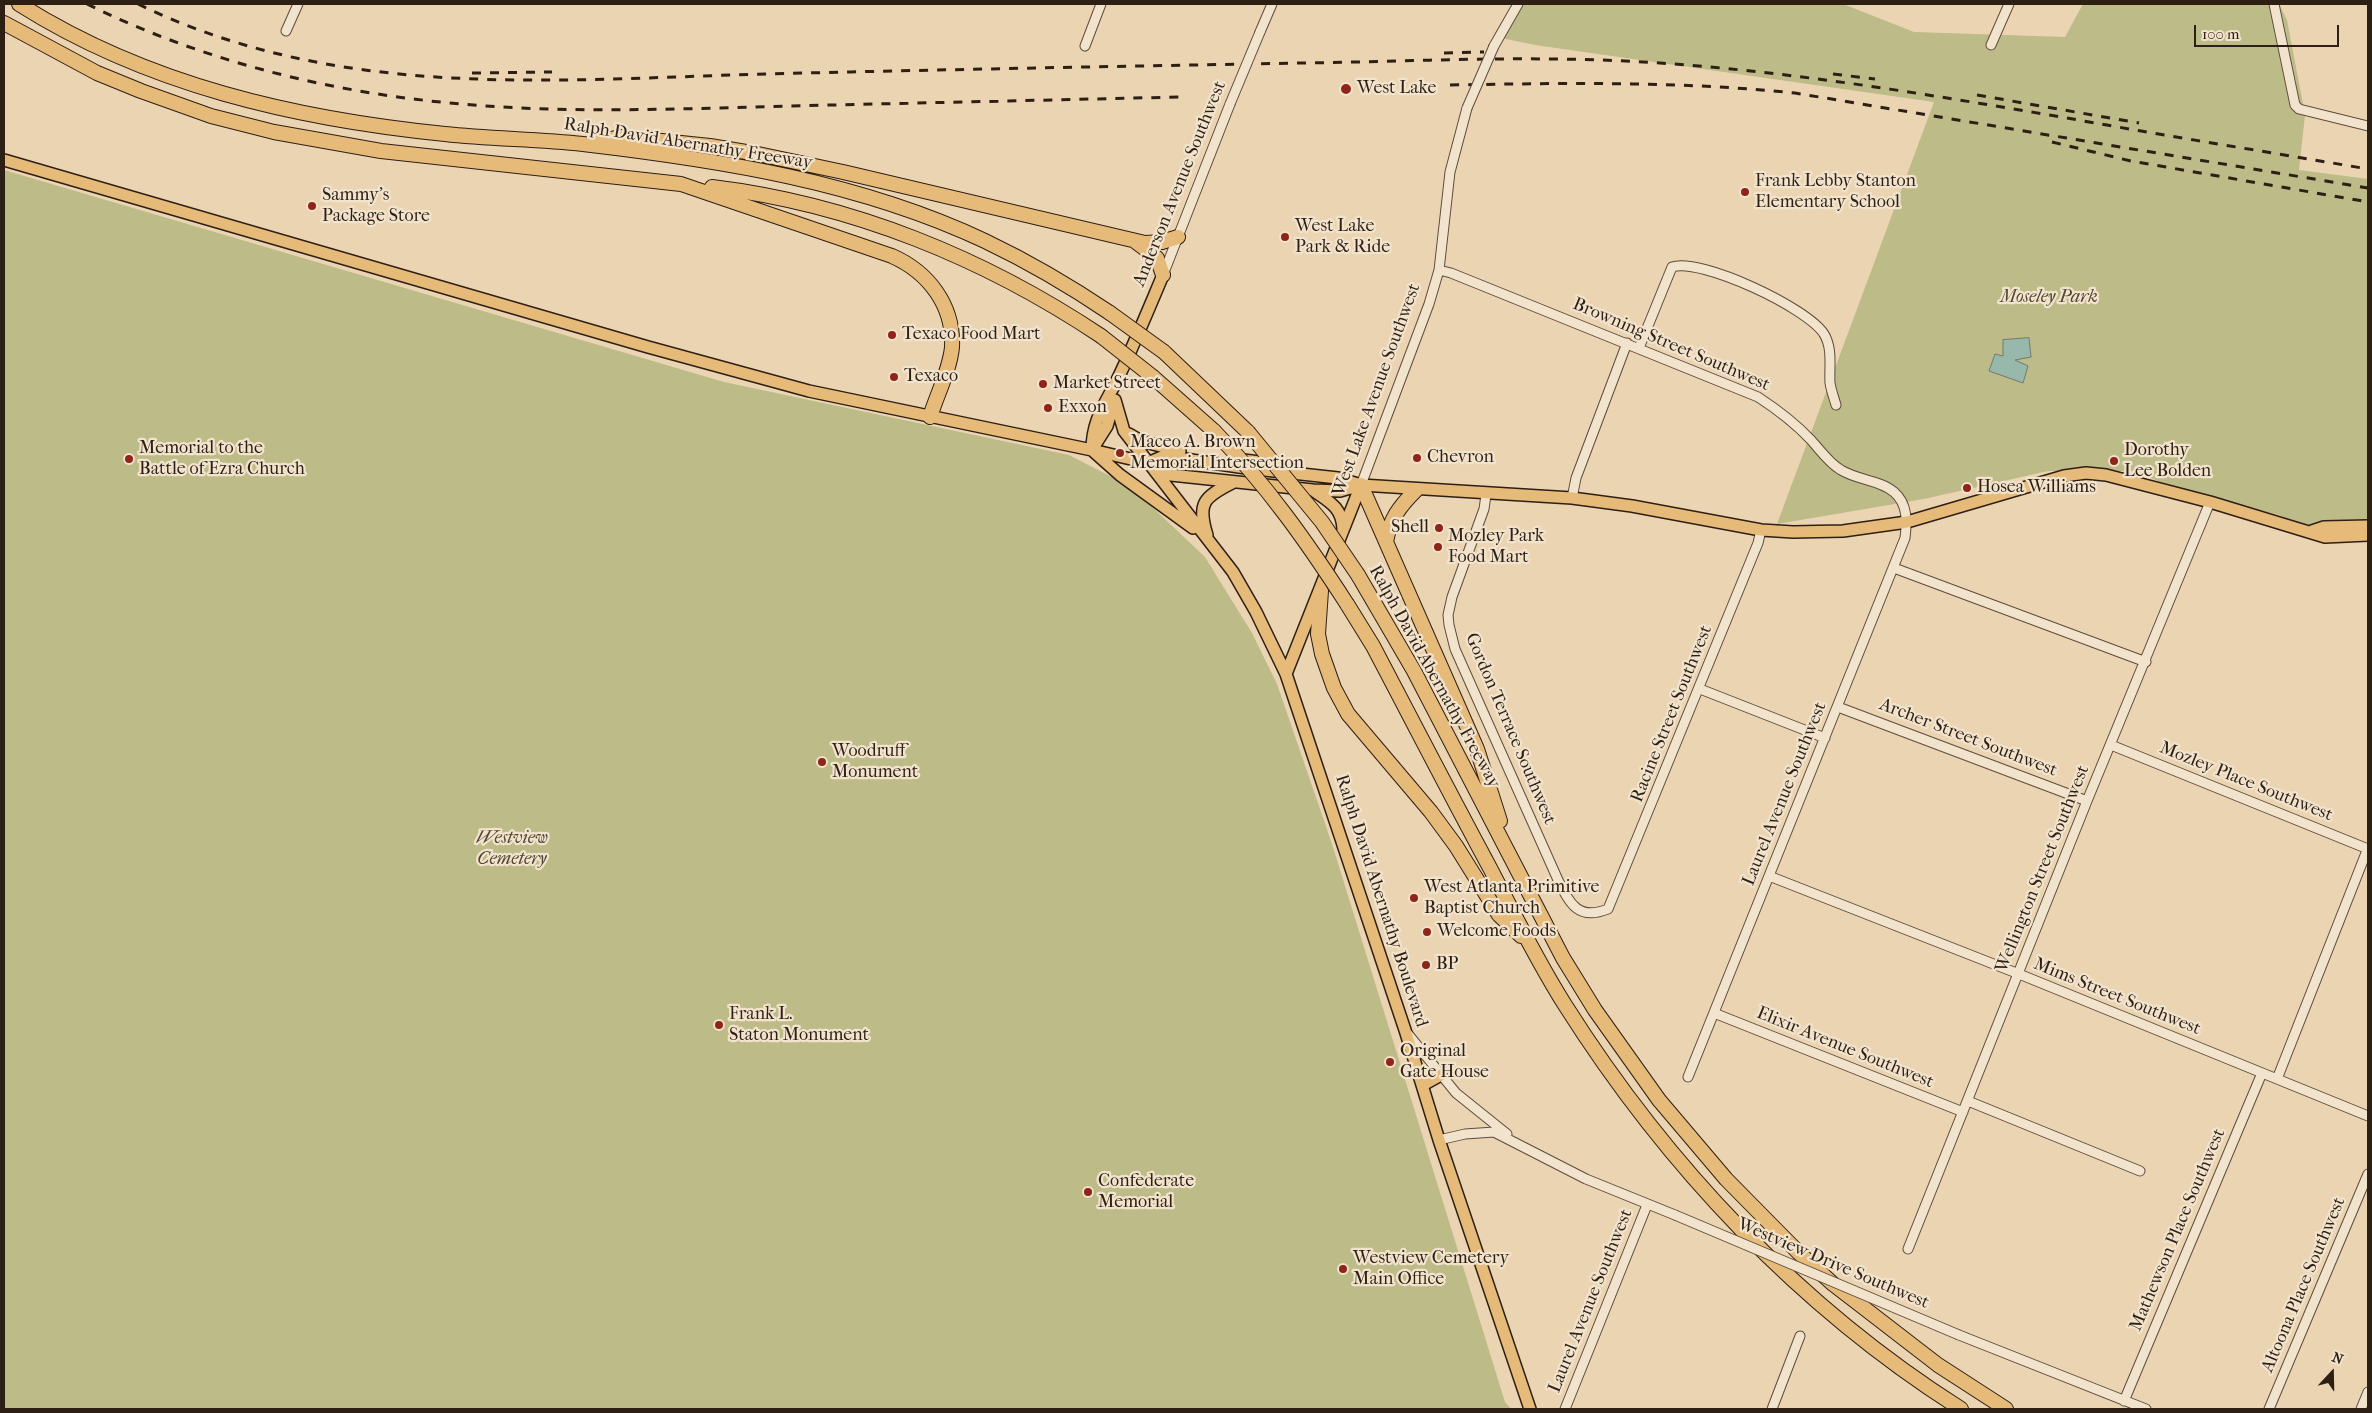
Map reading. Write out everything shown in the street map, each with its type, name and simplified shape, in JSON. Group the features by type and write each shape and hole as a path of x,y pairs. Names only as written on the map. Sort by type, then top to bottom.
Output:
{"highway":[{"name":"Ralph David Abernathy Freeway","path":"19,4 63,29 118,56 184,82 243,100 312,115 447,135 582,144 747,169 815,183 888,203 983,240 1049,274 1110,312 1164,352 1224,407 1248,432 1322,522 1358,574 1414,671 1463,769 1509,851 1527,891 1595,1010 1660,1100 1726,1179 1798,1252 1833,1284 1938,1365 2006,1409"},
{"path":"4,23 56,52 141,91 211,116 251,126 326,142 381,151 722,188 789,201 905,234 1014,282 1101,336 1154,376 1214,431 1276,501 1307,542 1373,646 1530,944 1565,1005 1608,1070 1673,1154 1772,1262 1866,1343 1961,1409"},
{"path":"582,144 623,137 729,149 843,172 1135,241 1154,244 1178,237"},
{"path":"681,184 881,252 904,261 920,272 934,288 944,304 952,346 948,364 930,417"},
{"path":"1135,241 1157,258 1163,275"},
{"path":"1361,485 1476,750 1509,851"},
{"path":"1386,542 1389,525 1397,509 1416,490"},
{"path":"1320,590 1318,634 1322,654 1334,688 1348,714 1431,812 1456,846 1499,915 1530,944"}],"main road":[{"path":"4,160 736,373 930,417 1148,463 1171,475 1232,483 1313,490 1340,491 1361,485"},
{"name":"Anderson Avenue Southwest","path":"1092,450 1092,431 1106,399 1119,376 1163,275"},
{"name":"Anderson Avenue Southwest","path":"1092,450 1107,426 1115,400 1119,376"},
{"path":"1115,400 1124,431 1141,441 1180,451 1339,471 1361,485"},
{"name":"Ralph David Abernathy Boulevard","path":"1124,431 1232,572 1256,612 1286,674 1405,1030 1439,1140 1530,1409"},
{"path":"1092,450 1120,475 1209,540"},
{"path":"1148,463 1164,456 1246,468 1338,478 1361,485 1416,490 1572,498 1632,506 1761,530 1843,531 1907,522 2064,476 2086,473 2106,475 2210,502 2312,531 2325,537 2368,535"},
{"path":"1209,540 1203,521 1204,502 1210,494 1232,483"},
{"name":"West Lake Avenue Southwest","path":"1286,674 1361,485"},
{"path":"1313,490 1337,508 1342,520 1343,531"},
{"path":"2312,531 2324,527 2368,526"},
{"path":"1423,1085 1441,1075"}],"street":[{"path":"286,31 298,4"},
{"path":"1085,46 1100,4"},
{"name":"Anderson Avenue Southwest","path":"1163,275 1230,104 1272,4"},
{"name":"West Lake Avenue Southwest","path":"1361,485 1429,304 1438,270 1450,172 1467,108 1494,46 1518,4"},
{"path":"1991,45 2008,4"},
{"path":"2274,4 2295,105 2299,109 2368,126"},
{"path":"1639,348 1672,266 1680,264 1699,267 1760,290 1804,314 1817,324 1825,336 1829,348 1830,384 1836,405"},
{"name":"Browning Street Southwest","path":"1438,270 1451,273 1758,397 1787,416 1827,460 1841,470 1895,492 1904,506 1907,522"},
{"path":"1572,498 1576,478 1627,343"},
{"name":"Gordon Terrace Southwest","path":"1486,494 1484,509 1452,597 1448,615 1448,625 1455,649 1566,896 1572,906 1579,911 1589,914 1608,909"},
{"name":"Wellington Street Southwest","path":"1908,1249 2087,801 2146,662 2210,502"},
{"name":"Laurel Avenue Southwest","path":"1688,1078 1894,568 1905,538 1907,522"},
{"name":"Racine Street Southwest","path":"1608,909 1700,689 1758,543 1761,530"},
{"path":"1894,568 2146,662"},
{"path":"1700,689 1825,738"},
{"name":"Archer Street Southwest","path":"1838,707 2087,801"},
{"name":"Mozley Place Southwest","path":"2111,745 2368,849"},
{"path":"2278,1079 2368,849"},
{"name":"Mims Street Southwest","path":"1769,876 2019,974 2368,1116"},
{"name":"Elixir Avenue Southwest","path":"1714,1013 1963,1112"},
{"name":"Westview Drive Southwest","path":"1405,1030 1456,1092 1513,1140"},
{"name":"Mathewson Place Southwest","path":"2124,1400 2262,1073"},
{"path":"1968,1101 2140,1172"},
{"name":"Westview Drive Southwest","path":"1439,1140 1482,1131 1494,1132 1513,1140 1563,1168 1647,1205 1675,1215 1959,1335 2146,1409"},
{"name":"Altoona Place Southwest","path":"2269,1409 2368,1174"},
{"name":"Laurel Avenue Southwest","path":"1565,1409 1647,1205"},
{"path":"1772,1409 1800,1336"},
{"path":"2361,1409 2368,1392"}],"green space":[{"name":"Moseley Park","path":"1521,4 1843,4 1914,32 2065,37 2083,4 2279,4 2287,20 2305,115 2299,170 2368,179 2368,530 2329,541 2279,515 2179,491 2136,471 2048,471 1924,499 1777,524 1934,102 1535,45 1501,38"},
{"name":"Westview Cemetery","path":"4,170 724,382 1069,455 1131,487 1205,557 1252,633 1277,684 1332,844 1505,1402 1511,1409 4,1409"}],"shaded area":[{"path":"2029,338 2031,357 2015,360 2028,366 2023,383 1989,371 1995,354 2003,356 2003,340"}],"railway":[{"path":"87,4 130,24 174,41 218,57 264,70 356,90 450,103 534,109 620,110 1179,97"},
{"path":"138,4 218,37 300,59 382,72 466,79 550,80 1489,59 1616,61 1681,65 1746,70 1874,87 2368,169"},
{"path":"1444,53 1484,52"},
{"path":"472,73 552,72"},
{"path":"1833,74 1875,79"},
{"path":"1450,85 1580,83 1708,86 1795,93 2368,188"},
{"path":"1977,95 2139,123"},
{"path":"2052,142 2131,161 2368,202"}],"place":[{"name":"West Lake","path":"1346,89"},
{"name":"Frank Lebby Stanton Elementary School","path":"1745,192"},
{"name":"Sammy's Package Store","path":"312,206"},
{"name":"West Lake Park & Ride","path":"1285,237"},
{"name":"Texaco Food Mart","path":"892,335"},
{"name":"Texaco","path":"894,377"},
{"name":"Market Street","path":"1043,384"},
{"name":"Exxon","path":"1048,408"},
{"name":"Maceo A. Brown Memorial Intersection","path":"1120,453"},
{"name":"Chevron","path":"1417,458"},
{"name":"Memorial to the Battle of Ezra Church","path":"129,459"},
{"name":"Dorothy Lee Bolden","path":"2114,461"},
{"name":"Hosea Williams","path":"1967,488"},
{"name":"Shell","path":"1439,528"},
{"name":"Mozley Park Food Mart","path":"1438,547"},
{"name":"Woodruff Monument","path":"822,762"},
{"name":"West Atlanta Primitive Baptist Church","path":"1414,898"},
{"name":"Welcome Foods","path":"1427,932"},
{"name":"BP","path":"1426,965"},
{"name":"Frank L. Staton Monument","path":"719,1025"},
{"name":"Original Gate House","path":"1390,1062"},
{"name":"Confederate Memorial","path":"1088,1192"},
{"name":"Westview Cemetery Main Office","path":"1343,1269"}]}
